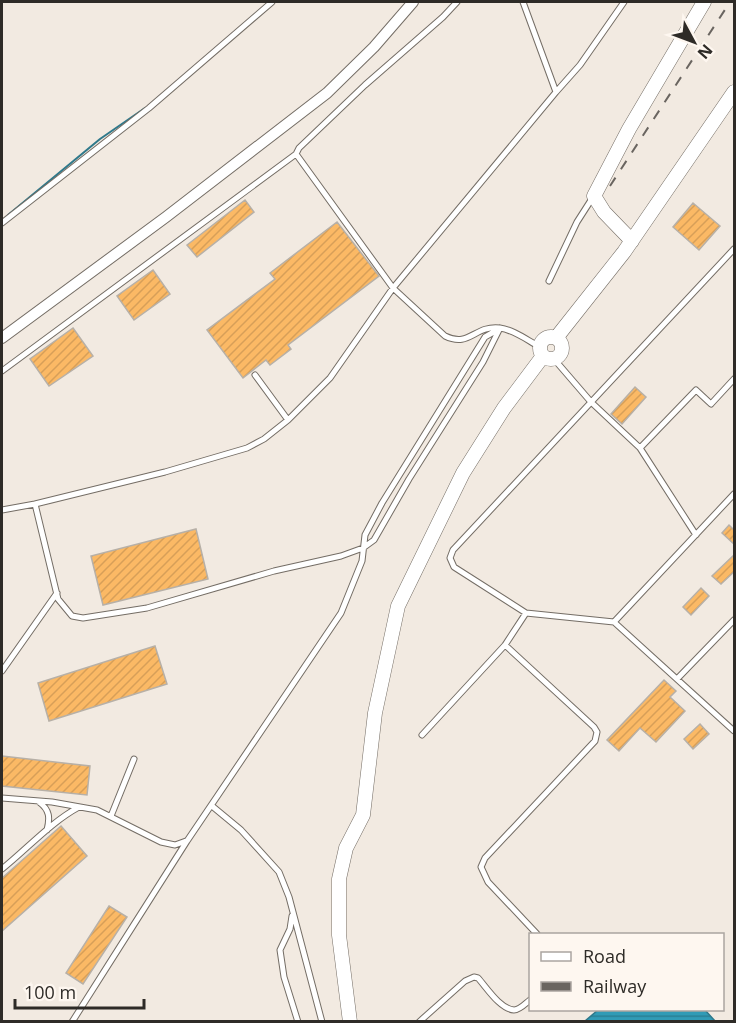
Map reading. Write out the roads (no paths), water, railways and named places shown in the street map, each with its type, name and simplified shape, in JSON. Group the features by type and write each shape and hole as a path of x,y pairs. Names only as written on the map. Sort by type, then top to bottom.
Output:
{"main road":[{"path":"632,241 593,201 629,129 705,2"},
{"path":"350,1022 339,935 339,879 346,848 363,816 375,713 398,606 463,473 504,408 545,354 546,338 556,338 632,241 735,92"}],"street":[{"path":"2,338 166,217 327,93 374,47 413,2"}],"lane":[{"path":"2,223 149,108 272,2"},
{"path":"2,371 296,154 299,148 457,2"},
{"path":"523,2 556,92"},
{"path":"2,510 165,472 247,448 264,439 288,420 330,378 393,288 586,57 624,2"},
{"path":"296,154 393,288 437,329 454,340 465,340 480,330 500,328 513,333 545,354 640,448 696,535"},
{"path":"549,281 578,222 593,201"},
{"path":"735,249 453,550 450,558 454,567 526,613 615,622 735,732"},
{"path":"35,504 58,600 72,615 83,618 147,608 274,571 341,556 363,548 374,540 409,478 483,362 500,328"},
{"path":"72,1022 187,841 341,613 358,570 365,535 382,503 485,337 500,328"},
{"path":"255,375 288,420"},
{"path":"640,448 696,390 711,404 735,379"},
{"path":"615,622 735,494"},
{"path":"2,671 57,593"},
{"path":"422,735 505,645 526,613"},
{"path":"677,680 735,620"},
{"path":"505,645 597,732 595,741 485,858 481,867 488,882 536,933"},
{"path":"111,816 134,759"},
{"path":"2,798 97,810 161,842 175,845 187,841"},
{"path":"38,801 49,814 50,821 47,831"},
{"path":"212,806 241,830 279,872 292,911 321,1022"},
{"path":"2,869 62,817 79,807"},
{"path":"292,911 290,929 280,950 284,977 298,1022"},
{"path":"419,1022 465,981 474,977 478,978 505,1006 512,1009 521,1007 529,1001"}],"water":[{"path":"597,1011 706,1011 715,1021 585,1021"}],"waterway":[{"path":"8,215 100,139 145,108"}],"railway":[{"path":"610,186 730,2"}]}
